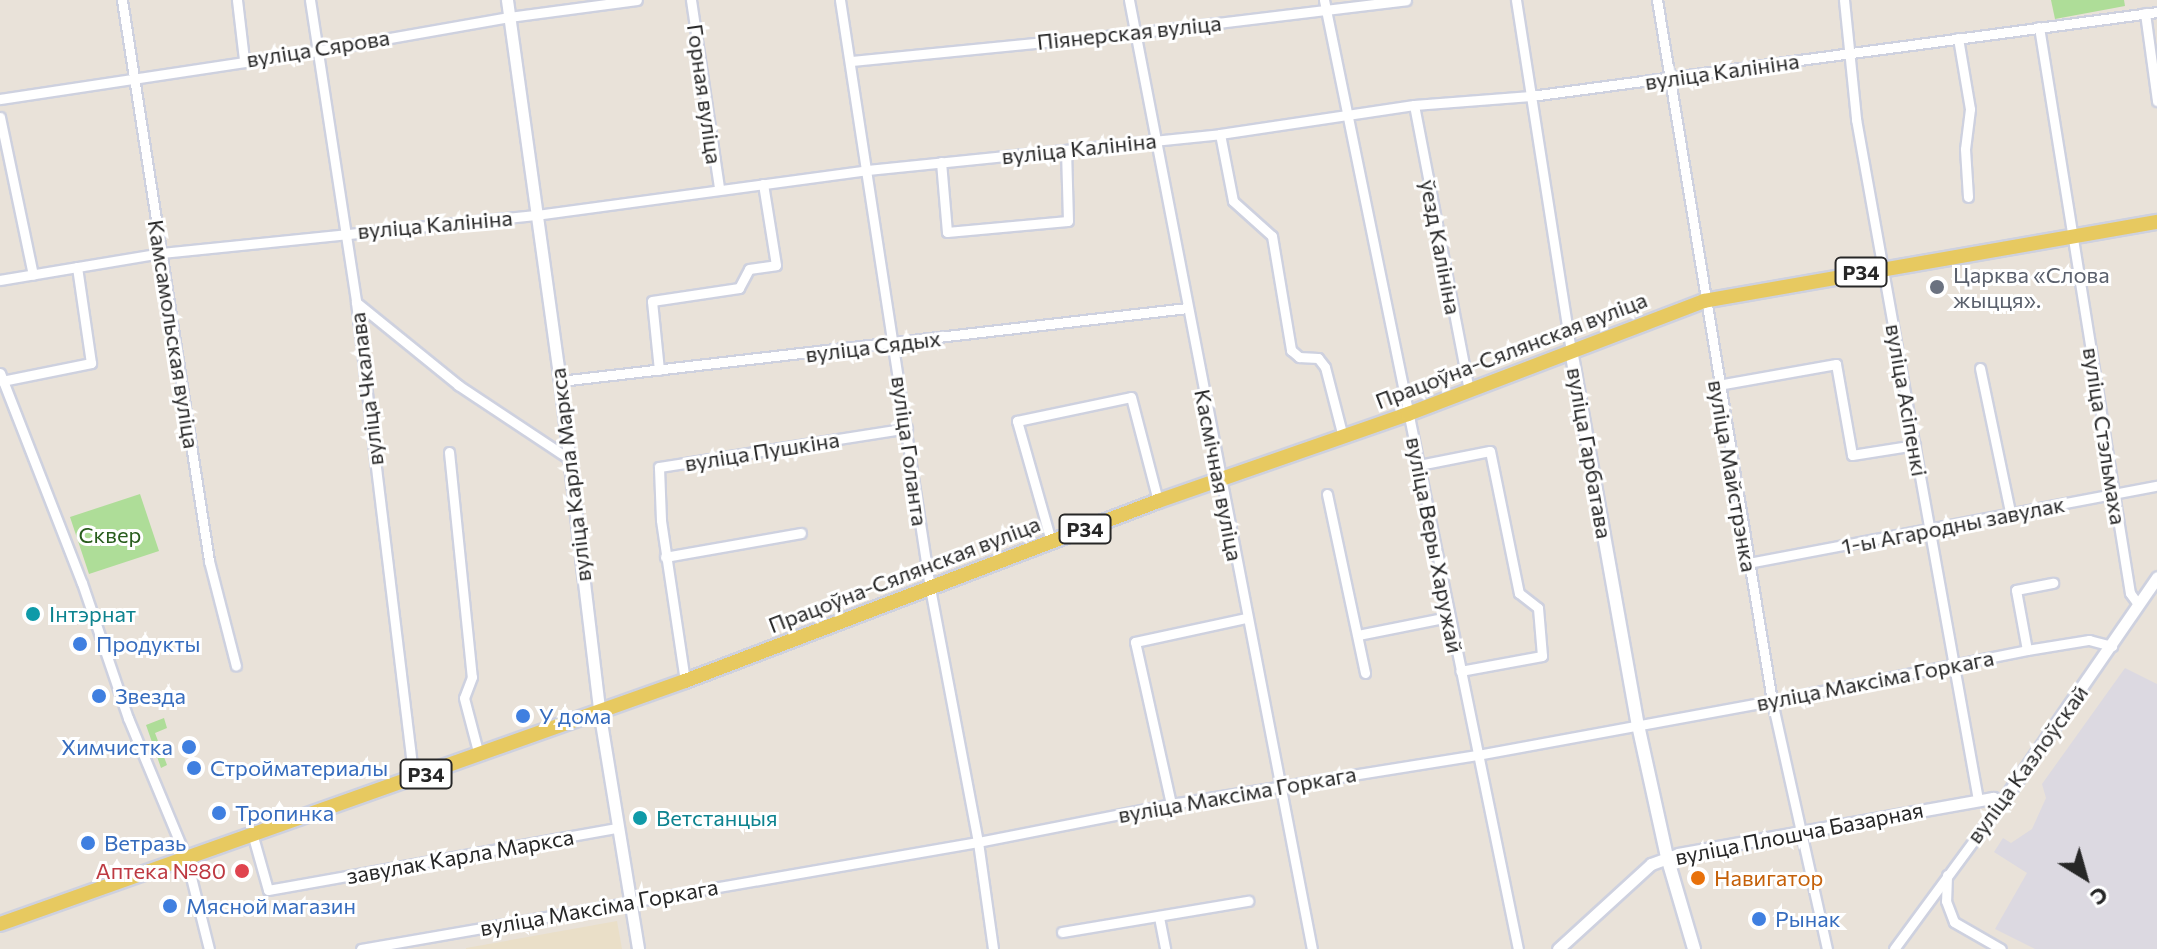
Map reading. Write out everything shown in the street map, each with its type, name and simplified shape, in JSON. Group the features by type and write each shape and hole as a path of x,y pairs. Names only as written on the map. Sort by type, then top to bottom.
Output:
{"main road":[{"name":"Працоўна-Сялянская вуліца","path":"0,924 685,681 1158,501 1408,414 1704,301 1884,267 2157,222"},
{"name":"вуліца Гарбатава","path":"1571,350 1638,725 1667,857 1694,949"}],"street":[{"name":"Камсамольская вуліца","path":"122,0 209,561 236,666"},
{"path":"237,0 244,60"},
{"name":"вуліца Чкалава","path":"310,0 356,302 414,779"},
{"name":"вуліца Карла Маркса","path":"507,0 560,381 599,710 638,949"},
{"name":"вуліца Сярова","path":"0,99 316,51 509,17 637,0"},
{"name":"Горная вуліца","path":"691,0 719,188"},
{"name":"вуліца Голанта","path":"840,0 895,343 930,588 978,842 993,949"},
{"name":"Касмічная вуліца","path":"1129,0 1312,949"},
{"name":"Піянерская вуліца","path":"851,61 1135,33 1324,5 1406,0"},
{"name":"вуліца Гарбатава","path":"1516,0 1571,350"},
{"name":"вуліца Майстрэнка","path":"1657,0 1772,701 1827,949"},
{"name":"вуліца Асіпенкі","path":"1844,0 1856,119 1978,800"},
{"name":"вуліца Веры Харужай","path":"1324,5 1518,949"},
{"name":"вуліца Калініна","path":"0,280 161,253 343,232 536,215 867,170 1220,134 1414,105 1531,96 2157,12"},
{"path":"2145,13 2157,101"},
{"name":"вуліца Стэльмаха","path":"2039,27 2130,593 2138,604"},
{"path":"1958,38 1970,109 1965,149 1968,197"},
{"name":"ўезд Калініна","path":"1414,105 1469,390"},
{"path":"0,117 33,275"},
{"path":"1220,134 1233,201 1272,236 1291,350 1299,357 1318,358 1325,367 1343,437"},
{"path":"941,162 947,232 1068,221 1066,150"},
{"path":"659,370 652,301 739,288 749,269 776,265 763,184"},
{"path":"77,267 91,363 1,377 82,583 128,718 186,857 209,949"},
{"path":"356,302 458,385 568,458"},
{"name":"вуліца Сядых","path":"560,381 1187,308"},
{"path":"1718,385 1836,364 1852,455 1915,445"},
{"path":"1980,368 2011,516"},
{"path":"1051,541 1017,421 1131,397 1158,501"},
{"name":"вуліца Пушкіна","path":"685,681 665,557 659,467 907,428"},
{"path":"1419,465 1490,451 1519,593 1538,608 1542,656 1460,671"},
{"path":"449,452 472,677 464,698 479,755"},
{"name":"1-ы Агародны завулак","path":"1748,563 2011,516 2157,486"},
{"path":"1327,494 1365,673"},
{"path":"665,557 801,533"},
{"name":"вуліца Казлоўскай","path":"1894,949 2002,802 2157,577"},
{"path":"2027,650 2016,590 2053,583"},
{"path":"1358,635 1448,617"},
{"path":"1171,804 1135,642 1246,618"},
{"name":"вуліца Максіма Горкага","path":"361,949 978,842 1171,804 1477,755 2027,650 2089,640 2112,646"},
{"name":"вуліца Плошча Базарная","path":"1558,949 1651,864 1667,857 1978,800 1993,798 2002,802"},
{"name":"завулак Карла Маркса","path":"252,833 268,890 616,828"},
{"path":"1947,875 1946,901 1954,922 2001,949"},
{"path":"1062,932 1248,901"},
{"path":"1159,917 1165,949"}],"shaded area":[{"path":"2125,668 2157,684 2157,949 2035,949 1995,929 2027,873 1994,852 2003,838 2011,843 2032,829 2046,798 2042,784"},
{"path":"617,921 622,949 466,949 466,948"}],"green space":[{"path":"2051,0 2124,0 2125,6 2055,19"},
{"name":"Сквер","path":"140,494 159,551 89,574 70,517"},
{"path":"164,718 167,728 155,733 167,765 161,768 146,725"}],"place":[{"name":"Царква «Слова жыцця».","path":"1937,287"},
{"name":"Інтэрнат","path":"33,614"},
{"name":"Продукты","path":"80,644"},
{"name":"Звезда","path":"99,696"},
{"name":"У дома","path":"523,716"},
{"name":"Химчистка","path":"189,747"},
{"name":"Стройматериалы","path":"194,768"},
{"name":"Тропинка","path":"219,813"},
{"name":"Ветстанцыя","path":"640,818"},
{"name":"Ветразь","path":"88,843"},
{"name":"Аптека №80","path":"242,871"},
{"name":"Навигатор","path":"1698,878"},
{"name":"Мясной магазин","path":"170,906"},
{"name":"Рынак","path":"1759,919"}]}
